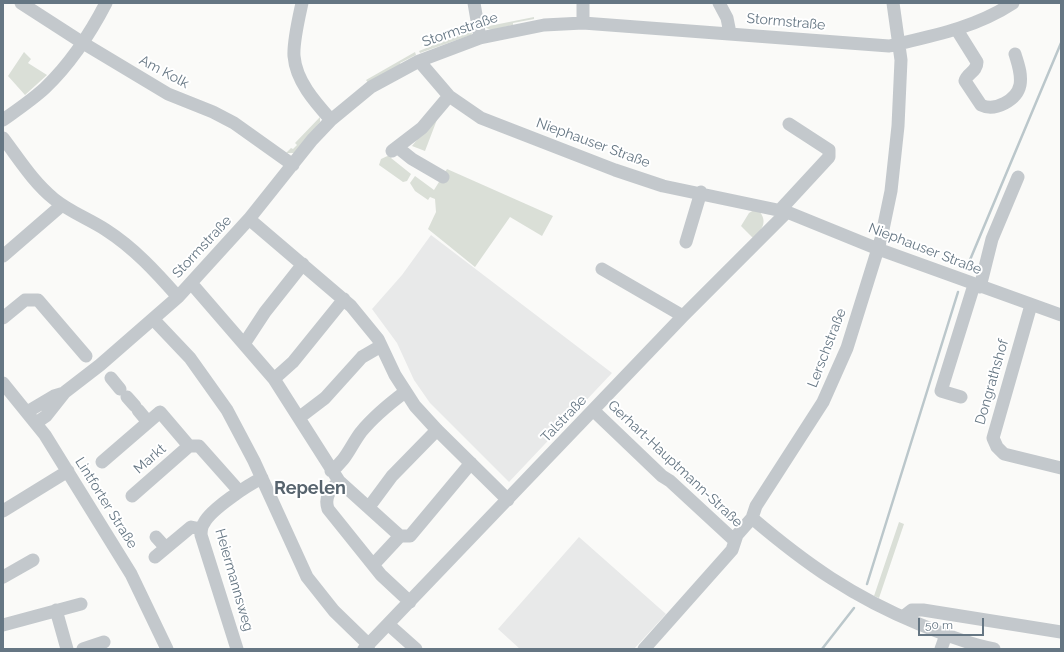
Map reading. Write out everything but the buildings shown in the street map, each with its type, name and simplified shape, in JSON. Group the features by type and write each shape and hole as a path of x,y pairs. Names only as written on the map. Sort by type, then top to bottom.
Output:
{"street":[{"name":"Am Kolk","path":"21,3 83,43 168,94 224,117 293,165"},
{"path":"3,120 45,88 83,43 106,3"},
{"path":"302,3 294,56 299,74 310,96 331,120"},
{"path":"474,3 480,38"},
{"path":"583,3 583,23"},
{"path":"719,3 727,18 730,33"},
{"name":"Lerschstraße","path":"644,649 732,550 737,535 752,518 756,506 826,395 847,348 878,249 891,191 895,159 901,60 893,3"},
{"name":"Stormstraße","path":"27,412 54,396 106,373 153,319 178,297 249,219 312,140 331,120 371,87 419,61 480,38 544,24 583,23 888,46 957,30 992,16 1013,3"},
{"path":"957,30 976,62 975,70 966,78 965,81 981,105 985,107 998,107 1014,96 1020,87 1021,80 1015,54"},
{"name":"Niephauser Straße","path":"419,61 449,96 481,118 539,141 663,186 701,192 784,211 878,249 977,286 1061,315"},
{"path":"442,177 394,149 422,128 449,96"},
{"path":"784,211 829,157 829,150 788,124"},
{"path":"3,138 35,180 62,205 106,230 126,245 157,273 178,297"},
{"path":"961,397 941,391 992,239 1018,177"},
{"path":"686,242 701,192"},
{"path":"3,256 62,205"},
{"name":"Talstraße","path":"367,647 784,211"},
{"path":"249,219 344,299 365,322 381,346 415,406 437,430 508,500"},
{"path":"244,344 265,312 304,264"},
{"path":"602,269 683,316"},
{"path":"191,282 274,379 300,417 335,476 400,536 410,536 471,463"},
{"path":"274,379 293,362 344,299"},
{"path":"3,318 26,300 38,300 86,356"},
{"name":"Dongrathshof","path":"1031,305 993,438 997,447 1004,454 1061,468"},
{"path":"153,319 190,358 234,423 262,478 307,577 334,611 367,647"},
{"path":"300,417 325,398 362,357 381,346"},
{"name":"Markt","path":"106,373 148,422"},
{"name":"Lintforter Straße","path":"3,383 36,424 68,471 134,579 167,649"},
{"name":"Stormstraße","path":"36,424 46,416 65,392"},
{"path":"406,392 382,409 361,432 340,465 326,502 328,509 373,565 410,602"},
{"name":"Gerhart-Hauptmann-Straße","path":"594,411 662,476 670,481 735,541"},
{"name":"Markt","path":"102,462 160,412 239,491"},
{"path":"368,507 392,476 437,430"},
{"name":"Markt","path":"132,496 194,446"},
{"path":"3,511 68,471"},
{"name":"Heiermannsweg","path":"237,649 201,529 204,522 239,491 262,478"},
{"path":"752,518 789,550 836,583 859,596 903,618 946,635 994,649"},
{"path":"155,557 190,527 201,529"},
{"path":"373,565 400,536"},
{"path":"156,537 166,548"},
{"path":"3,577 33,560"},
{"path":"3,625 81,604"},
{"path":"56,610 67,649"},
{"path":"903,618 912,610 923,610 1061,632"},
{"path":"388,624 416,649"},
{"path":"941,649 946,635"},
{"path":"83,649 104,642"}],"shaded area":[{"path":"534,17 534,19 513,23 513,25 491,30 484,27"},
{"path":"474,29 471,35 420,53 419,51"},
{"path":"24,52 31,59 28,63 47,75 25,95 8,76"},
{"path":"415,52 416,55 400,63 401,65 369,84 366,80"},
{"path":"320,117 320,122 295,153 286,153 297,145 295,143"},
{"path":"438,117 425,151 412,146 430,123"},
{"path":"394,153 391,158 411,174 407,181 403,182 379,165 381,159"},
{"path":"447,169 553,216 542,236 510,217 475,267 428,229 436,212 435,199 430,197 428,200 415,191 410,183 415,176 434,190"},
{"path":"754,210 760,212 763,220 763,226 754,239 741,226 749,213"},
{"path":"431,235 612,373 509,482 430,403 414,380 397,343 372,309 402,275"},
{"path":"899,522 904,524 879,598 874,596"},
{"path":"579,537 666,614 634,649 520,649 498,629"}],"waterway":[{"path":"967,267 1061,43"},
{"path":"867,584 958,292"},
{"path":"822,649 854,608"}],"district":[{"name":"Repelen","path":"310,489"}]}
